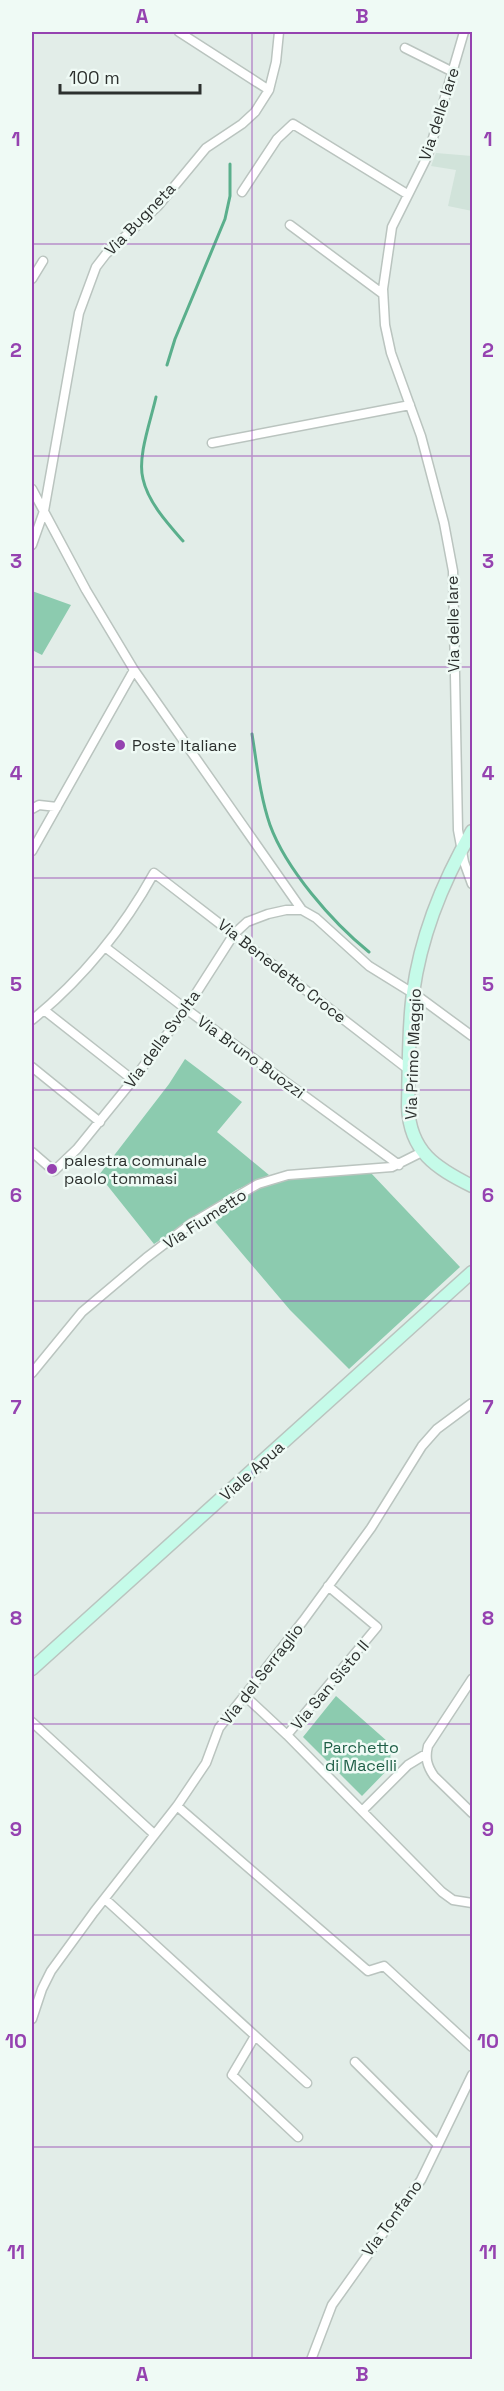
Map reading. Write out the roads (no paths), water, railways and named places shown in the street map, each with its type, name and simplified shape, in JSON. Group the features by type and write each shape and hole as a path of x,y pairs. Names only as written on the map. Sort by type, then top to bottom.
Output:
{"street":[{"path":"179,32 269,90"},
{"name":"Via Bugneta","path":"32,543 44,511 79,313 96,267 106,254 158,206 206,148 242,124 255,112 269,90 276,62 279,32"},
{"name":"Via delle Iare","path":"464,32 428,155 392,227 383,294 385,325 391,352 421,436 453,571 458,830 464,862 472,884"},
{"path":"405,48 453,72"},
{"path":"242,192 277,139 293,124 407,195"},
{"path":"290,225 383,294"},
{"path":"32,279 43,261"},
{"path":"212,443 410,405"},
{"path":"32,489 86,590 134,670 302,910 316,918 369,966 472,1036"},
{"path":"32,851 134,670"},
{"path":"32,809 39,805 57,807"},
{"name":"Via Primo Maggio","path":"472,831 433,910 423,940 412,994 409,1070 409,1119 422,1152 441,1170 472,1186"},
{"name":"Via Benedetto Croce","path":"105,947 154,873 409,1070"},
{"name":"Via della Svolta","path":"32,1152 54,1172 77,1149 133,1080 186,1009 234,934 247,922 268,914 286,909 302,910"},
{"path":"32,1020 89,966 105,947"},
{"name":"Via Bruno Buozzi","path":"105,947 399,1165"},
{"path":"44,1010 133,1080"},
{"path":"32,1067 100,1122"},
{"name":"Via Fiumetto","path":"32,1373 82,1312 146,1258 192,1223 258,1184 288,1175 399,1165 422,1152"},
{"name":"Viale Apua","path":"32,1670 472,1272"},
{"name":"Via del Serraglio","path":"32,2019 51,1971 177,1806 206,1763 219,1728 371,1528 422,1446 437,1429 472,1403"},
{"name":"Via San Sisto II","path":"287,1735 377,1627 328,1586"},
{"path":"472,1679 428,1746 426,1754 429,1769 434,1776 472,1813"},
{"path":"244,1695 287,1735 442,1892 453,1900 472,1903"},
{"path":"32,1722 154,1834"},
{"path":"362,1811 408,1765 426,1754"},
{"path":"177,1806 368,1971 384,1966 472,2047"},
{"path":"105,1899 307,2083"},
{"path":"255,2036 232,2075 298,2137"},
{"path":"355,2062 438,2145"},
{"name":"Via Tonfano","path":"311,2360 332,2305 421,2180 472,2075"}],"waterway":[{"path":"167,365 175,339 225,219 230,196 230,164"},
{"path":"156,397 143,449 143,479 154,504 183,541"},
{"path":"252,734 264,803 277,842 312,894 340,926 369,952"}],"place":[{"name":"Poste Italiane","path":"120,745"},
{"name":"palestra comunale paolo tommasi","path":"52,1169"}],"park label":[{"name":"Parchetto di Macelli","path":"361,1756"}]}
